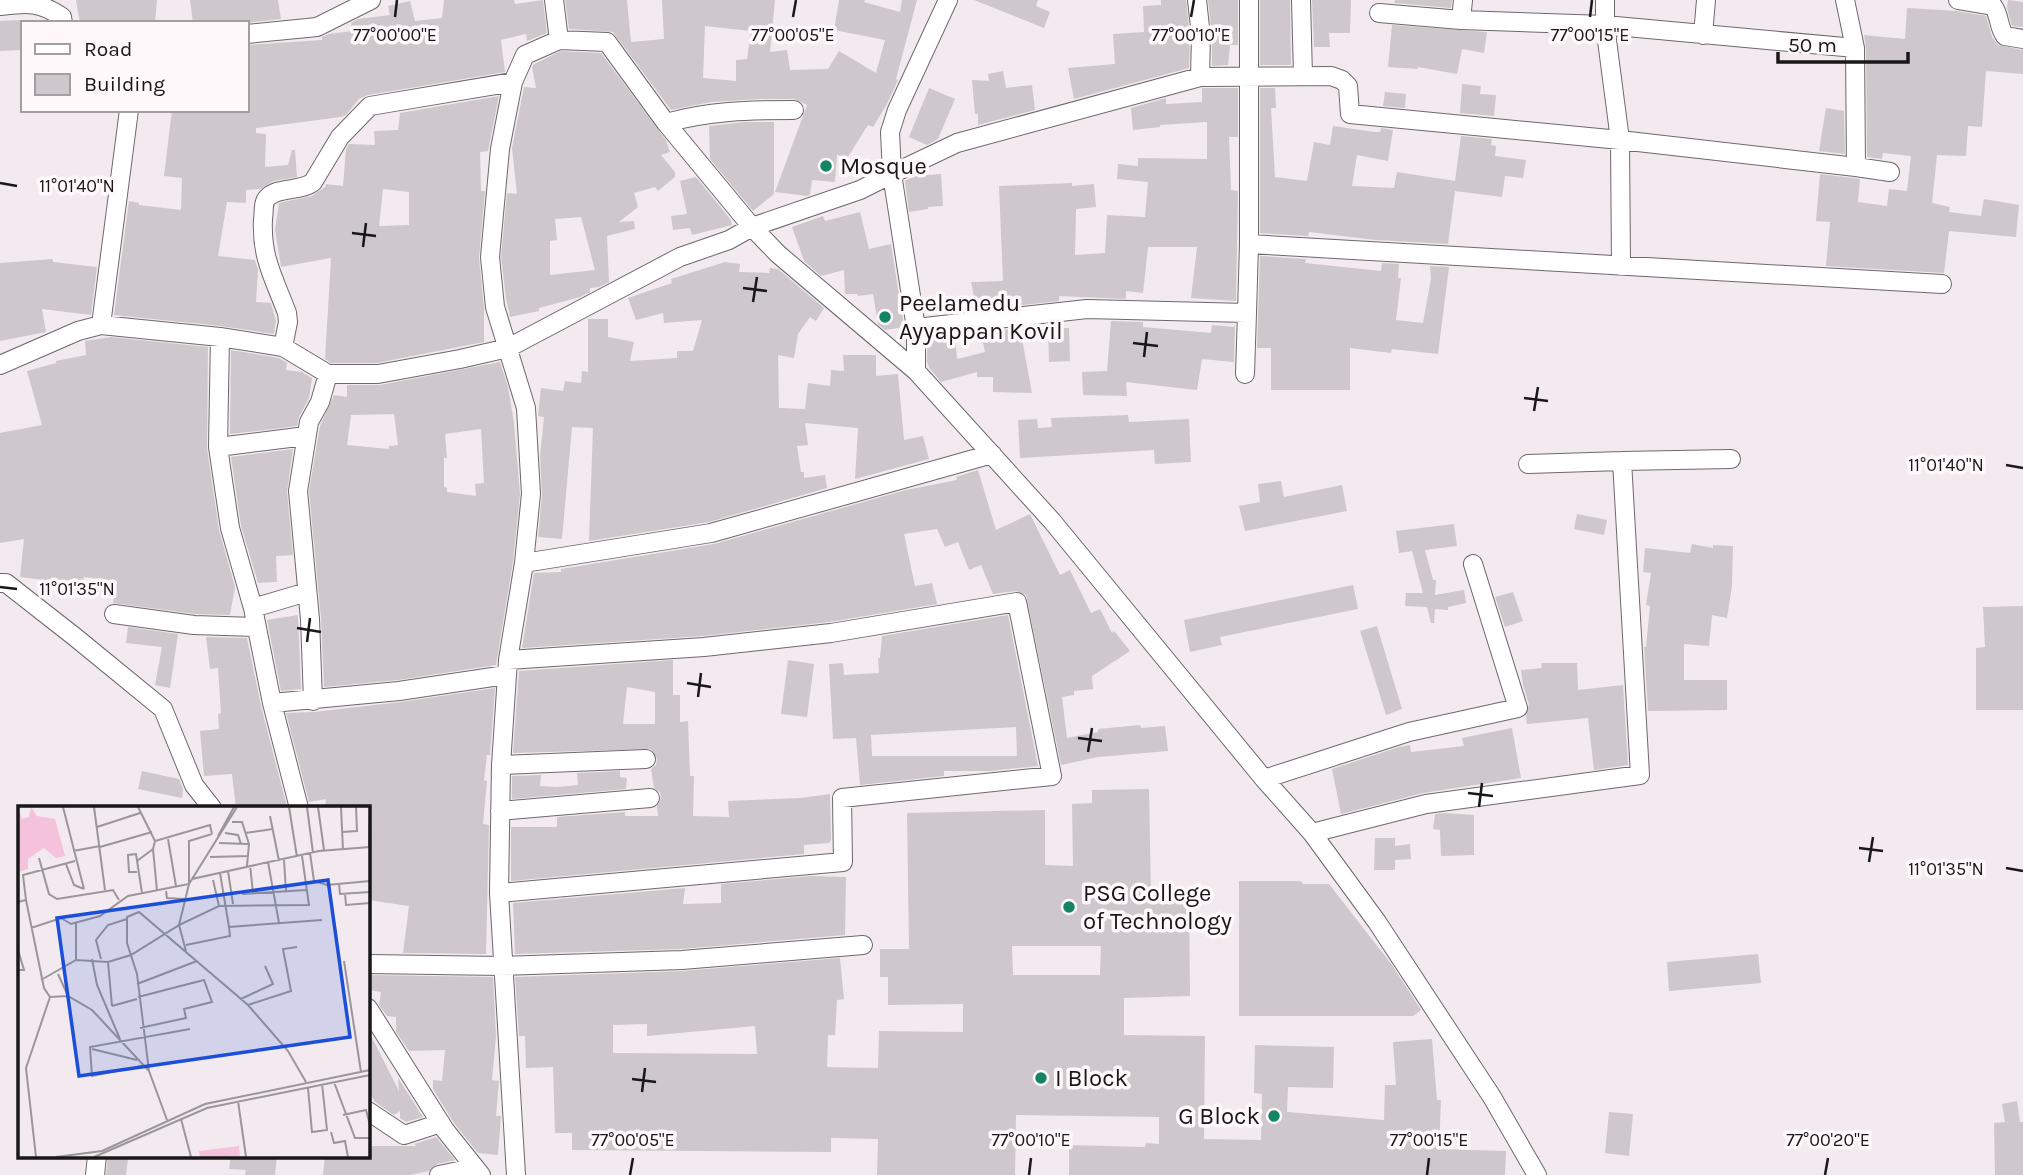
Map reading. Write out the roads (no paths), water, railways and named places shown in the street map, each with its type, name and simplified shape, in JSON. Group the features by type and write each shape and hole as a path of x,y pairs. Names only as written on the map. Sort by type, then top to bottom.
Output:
{"street":[{"path":"248,34 317,27 371,0"},
{"path":"554,0 559,40"},
{"path":"916,371 916,328 892,174 890,132 897,110 948,0"},
{"path":"1197,0 1201,36 1200,77"},
{"path":"1245,374 1250,244 1249,0"},
{"path":"1301,0 1303,76"},
{"path":"1461,20 1463,0"},
{"path":"1605,0 1605,26 1620,140 1620,266"},
{"path":"1703,35 1706,0"},
{"path":"1845,0 1855,48 1856,167"},
{"path":"1958,0 1993,6 1997,11 2000,30 2005,36 2023,39"},
{"path":"0,6 51,4 63,21"},
{"path":"1379,13 1461,20 1605,26 1855,48"},
{"path":"516,1175 499,893 501,765 507,668 524,563 531,494 526,408 495,307 490,257 500,149 518,66 525,55 559,40 607,42 666,123 752,228 778,254 916,371 1052,520 1264,779 1312,833 1377,922 1492,1097 1537,1175"},
{"path":"0,365 78,331 101,325 220,337 283,347 328,374 378,374 508,348 680,257 860,190 957,143 1200,77 1331,76 1342,80 1348,86 1350,114 1620,140 1890,172"},
{"path":"283,347 287,313 264,254 264,205 267,198 277,192 308,186 313,182 340,137 370,106 513,82"},
{"path":"666,123 696,115 732,111 794,110"},
{"path":"101,325 129,112"},
{"path":"1250,244 1942,284"},
{"path":"916,328 1087,309 1247,313"},
{"path":"220,337 218,447 230,528 253,608 272,704 299,806"},
{"path":"313,701 298,491 309,422 320,402 328,374"},
{"path":"218,447 306,436"},
{"path":"524,563 711,533 992,454"},
{"path":"1528,464 1731,459"},
{"path":"1312,833 1426,804 1640,775 1622,461"},
{"path":"0,564 3,583 75,637 163,709 194,785 211,806"},
{"path":"1264,779 1409,732 1518,708 1473,564"},
{"path":"253,608 307,592"},
{"path":"272,704 313,701 507,668 831,633 1017,602 1052,776 842,798 842,862 499,893"},
{"path":"114,614 194,625 255,627"},
{"path":"501,765 646,759"},
{"path":"500,811 650,798"},
{"path":"369,964 502,966 682,960 863,945"},
{"path":"369,1010 441,1123 477,1171"},
{"path":"369,1112 404,1135 441,1123"},
{"path":"439,1175 477,1171"}],"place":[{"name":"Mosque","path":"826,166"},
{"name":"Peelamedu Ayyappan Kovil","path":"885,317"},
{"name":"PSG College of Technology","path":"1069,907"},
{"name":"I Block","path":"1041,1078"},
{"name":"G Block","path":"1274,1116"}]}
